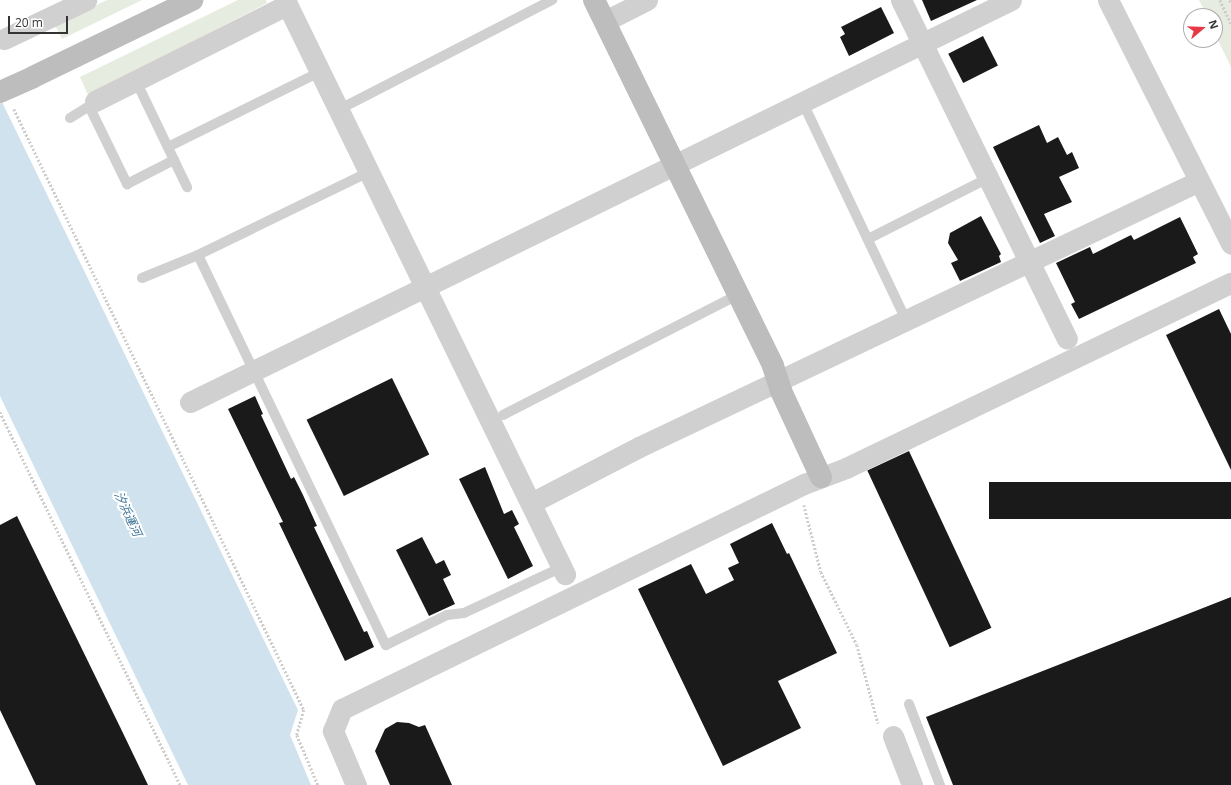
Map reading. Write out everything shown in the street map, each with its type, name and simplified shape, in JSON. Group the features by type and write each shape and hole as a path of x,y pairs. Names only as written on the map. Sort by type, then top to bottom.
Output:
{"street":[{"path":"5,97 33,77 192,0"},
{"path":"594,0 779,380 781,392 821,477"},
{"path":"605,21 647,0"},
{"path":"901,0 1067,339"},
{"path":"190,402 252,370 1011,0"},
{"path":"1108,0 1231,244"},
{"path":"4,39 78,2"},
{"path":"92,104 286,2 564,571"},
{"path":"530,503 639,447 1199,181"},
{"path":"356,785 333,731 342,709 821,477 846,468 1231,284"},
{"path":"887,732 912,785"}],"lane":[{"path":"338,110 552,0"},
{"path":"168,148 320,72"},
{"path":"136,81 187,187"},
{"path":"802,101 906,320"},
{"path":"70,118 92,104 127,184 174,160"},
{"path":"142,278 198,255 369,172"},
{"path":"868,239 988,178"},
{"path":"198,255 252,370 386,645 447,616 464,613 564,571"},
{"path":"504,415 738,295"},
{"path":"909,704 940,785"}],"path":[{"path":"1220,0 1231,24"},
{"path":"5,97 304,710 297,735 318,785"},
{"path":"0,412 180,785"},
{"path":"802,499 821,572 857,645 887,732"}],"shaded area":[{"path":"107,0 142,0 62,39 55,25"},
{"path":"238,0 266,0 267,3 88,95 80,77"},
{"path":"1199,0 1231,0 1231,67 1222,48 1223,48 1223,8 1203,8"}],"water":[{"name":"汐浜運河","path":"0,98 298,710 290,735 311,785 188,785 0,396"}],"building":[{"path":"922,0 977,0 931,21"},
{"path":"881,7 894,33 849,56 840,37 845,34 841,27"},
{"path":"983,36 998,65 963,83 948,54"},
{"path":"1039,125 1047,143 1058,137 1067,155 1072,152 1079,168 1059,177 1072,202 1044,214 1055,236 1040,243 993,147"},
{"path":"981,216 1001,254 999,256 1001,262 960,281 951,263 958,260 948,243 950,233"},
{"path":"1180,217 1198,254 1193,257 1196,263 1079,319 1071,304 1075,302 1056,263 1090,247 1093,254 1131,235 1134,240"},
{"path":"1219,309 1231,334 1231,470 1166,335"},
{"path":"392,378 429,454 344,496 307,420"},
{"path":"255,396 263,414 261,415 291,479 294,477 303,495 317,526 314,527 364,632 367,631 374,647 345,661 279,523 283,522 228,409"},
{"path":"909,451 991,628 950,647 867,470"},
{"path":"485,467 504,514 512,510 519,524 514,527 533,566 508,579 459,479"},
{"path":"989,482 1231,482 1231,519 989,519"},
{"path":"17,516 148,785 36,785 0,710 0,525"},
{"path":"772,523 787,554 789,553 837,653 778,681 801,728 723,766 638,589 691,564 706,594 734,580 728,568 739,563 730,544"},
{"path":"422,537 436,564 444,560 451,575 443,579 455,604 429,616 396,550"},
{"path":"1231,597 1231,785 953,785 926,717"},
{"path":"397,722 409,723 419,727 425,725 452,785 390,785 375,751 385,729"}]}
